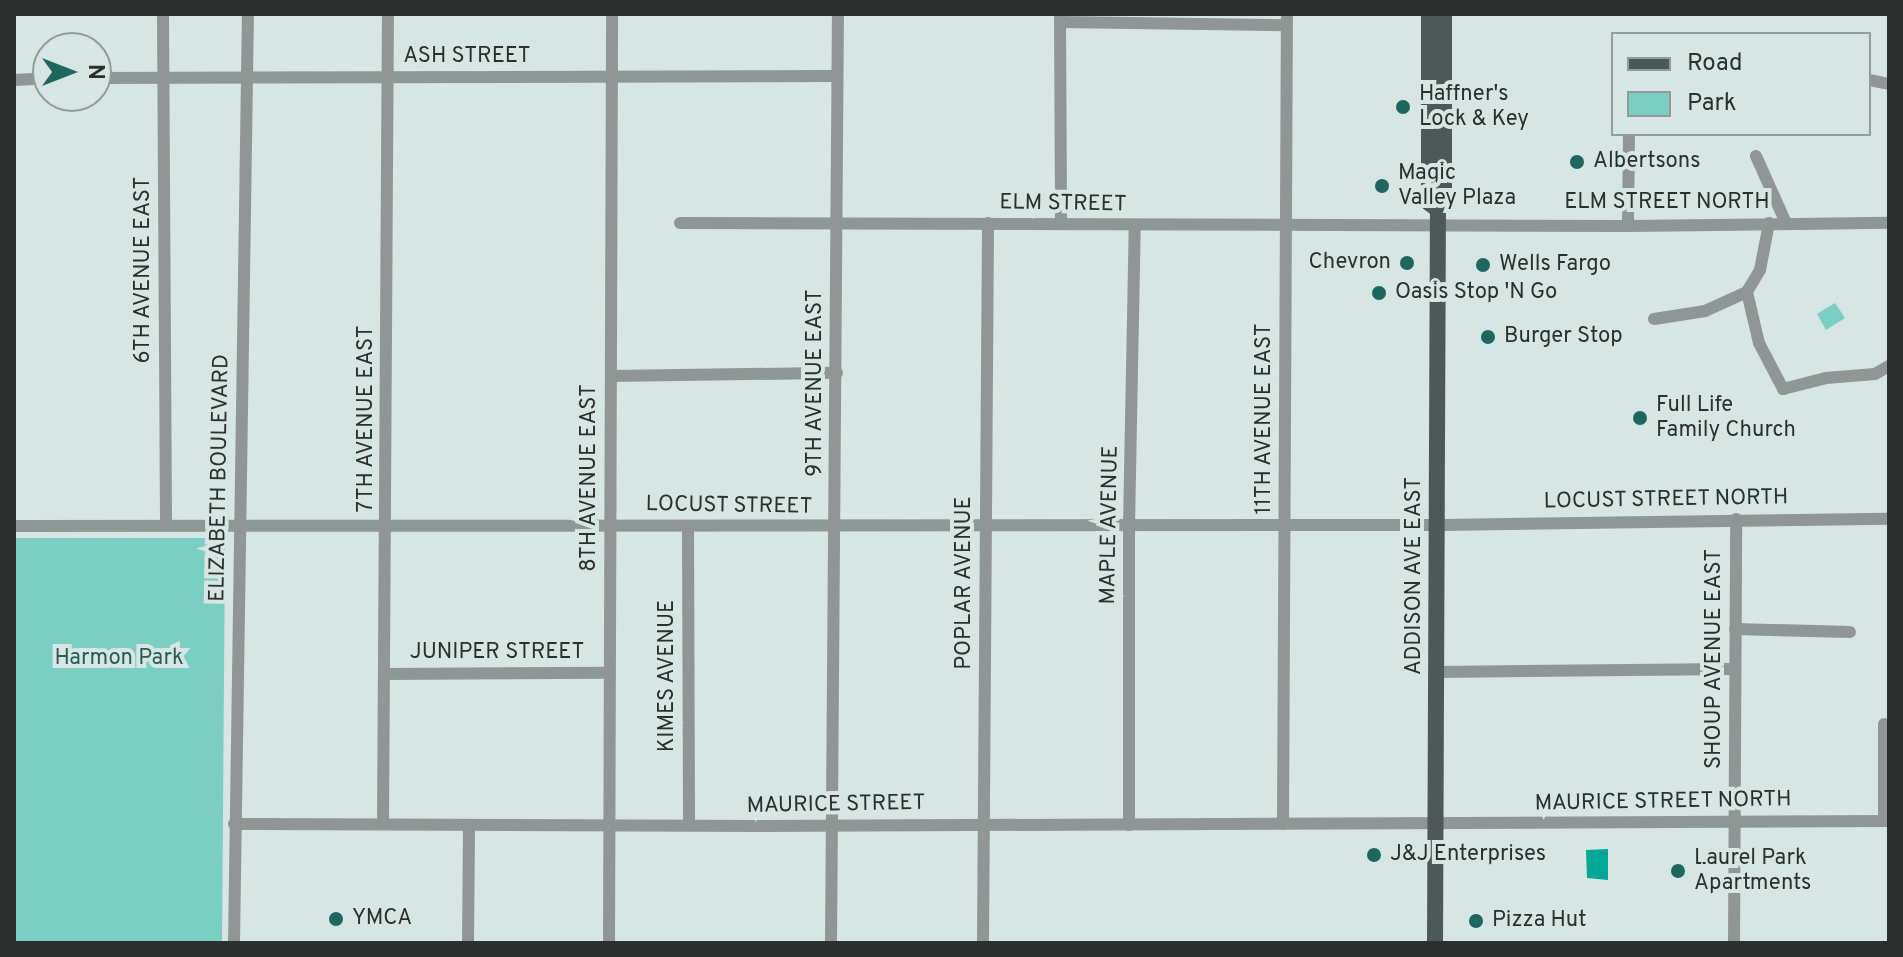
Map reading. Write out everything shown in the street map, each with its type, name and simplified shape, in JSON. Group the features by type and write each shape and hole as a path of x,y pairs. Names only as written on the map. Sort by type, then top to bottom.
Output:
{"main road":[{"name":"ADDISON AVE EAST","path":"1429,14 1429,203 1441,219"},
{"name":"ADDISON AVE EAST","path":"1435,943 1444,14"}],"street":[{"name":"6TH AVENUE EAST","path":"163,14 166,525"},
{"name":"ELIZABETH BOULEVARD","path":"234,943 248,14"},
{"name":"7TH AVENUE EAST","path":"383,824 388,14"},
{"name":"8TH AVENUE EAST","path":"609,943 612,14"},
{"name":"9TH AVENUE EAST","path":"831,943 838,14"},
{"path":"1061,222 1060,18 1286,19"},
{"name":"11TH AVENUE EAST","path":"1283,824 1286,19"},
{"name":"ASH STREET","path":"112,78 837,76"},
{"path":"1628,226 1629,136"},
{"path":"1756,156 1786,223"},
{"name":"ELM STREET","path":"680,223 1285,225 1441,219"},
{"name":"ELM STREET NORTH","path":"1441,219 1628,226 1889,223"},
{"name":"POPLAR AVENUE","path":"983,943 988,223"},
{"path":"1654,319 1705,311 1747,292 1760,270 1769,223"},
{"name":"MAPLE AVENUE","path":"1129,825 1129,526 1135,225"},
{"path":"1747,292 1759,343 1783,389 1826,378 1876,373 1889,366"},
{"path":"611,376 837,373"},
{"name":"SHOUP AVENUE EAST","path":"1734,943 1736,519"},
{"name":"LOCUST STREET NORTH","path":"1440,525 1889,519"},
{"name":"LOCUST STREET","path":"14,526 610,524 688,528 1440,525"},
{"name":"KIMES AVENUE","path":"688,528 689,825"},
{"path":"1735,629 1850,632"},
{"path":"1436,672 1734,669"},
{"name":"JUNIPER STREET","path":"385,674 609,673"},
{"path":"1884,724 1887,821"},
{"name":"MAURICE STREET NORTH","path":"1437,824 1887,821"},
{"name":"MAURICE STREET","path":"234,824 610,827 1437,824"},
{"path":"468,943 469,825"}],"green space":[{"path":"1835,303 1845,318 1826,330 1817,314"},
{"name":"Harmon Park","path":"14,538 220,538 225,543 222,943 14,943"}],"shaded area":[{"path":"1608,849 1608,880 1587,878 1586,850"}],"place":[{"name":"Haffner's Lock & Key","path":"1403,107"},
{"name":"Albertsons","path":"1577,162"},
{"name":"Magic Valley Plaza","path":"1382,186"},
{"name":"Chevron","path":"1407,263"},
{"name":"Wells Fargo","path":"1483,265"},
{"name":"Oasis Stop 'N Go","path":"1379,293"},
{"name":"Burger Stop","path":"1488,337"},
{"name":"Full Life Family Church","path":"1640,418"},
{"name":"J&J Enterprises","path":"1374,855"},
{"name":"Laurel Park Apartments","path":"1678,871"},
{"name":"YMCA","path":"336,919"},
{"name":"Pizza Hut","path":"1476,921"}]}
